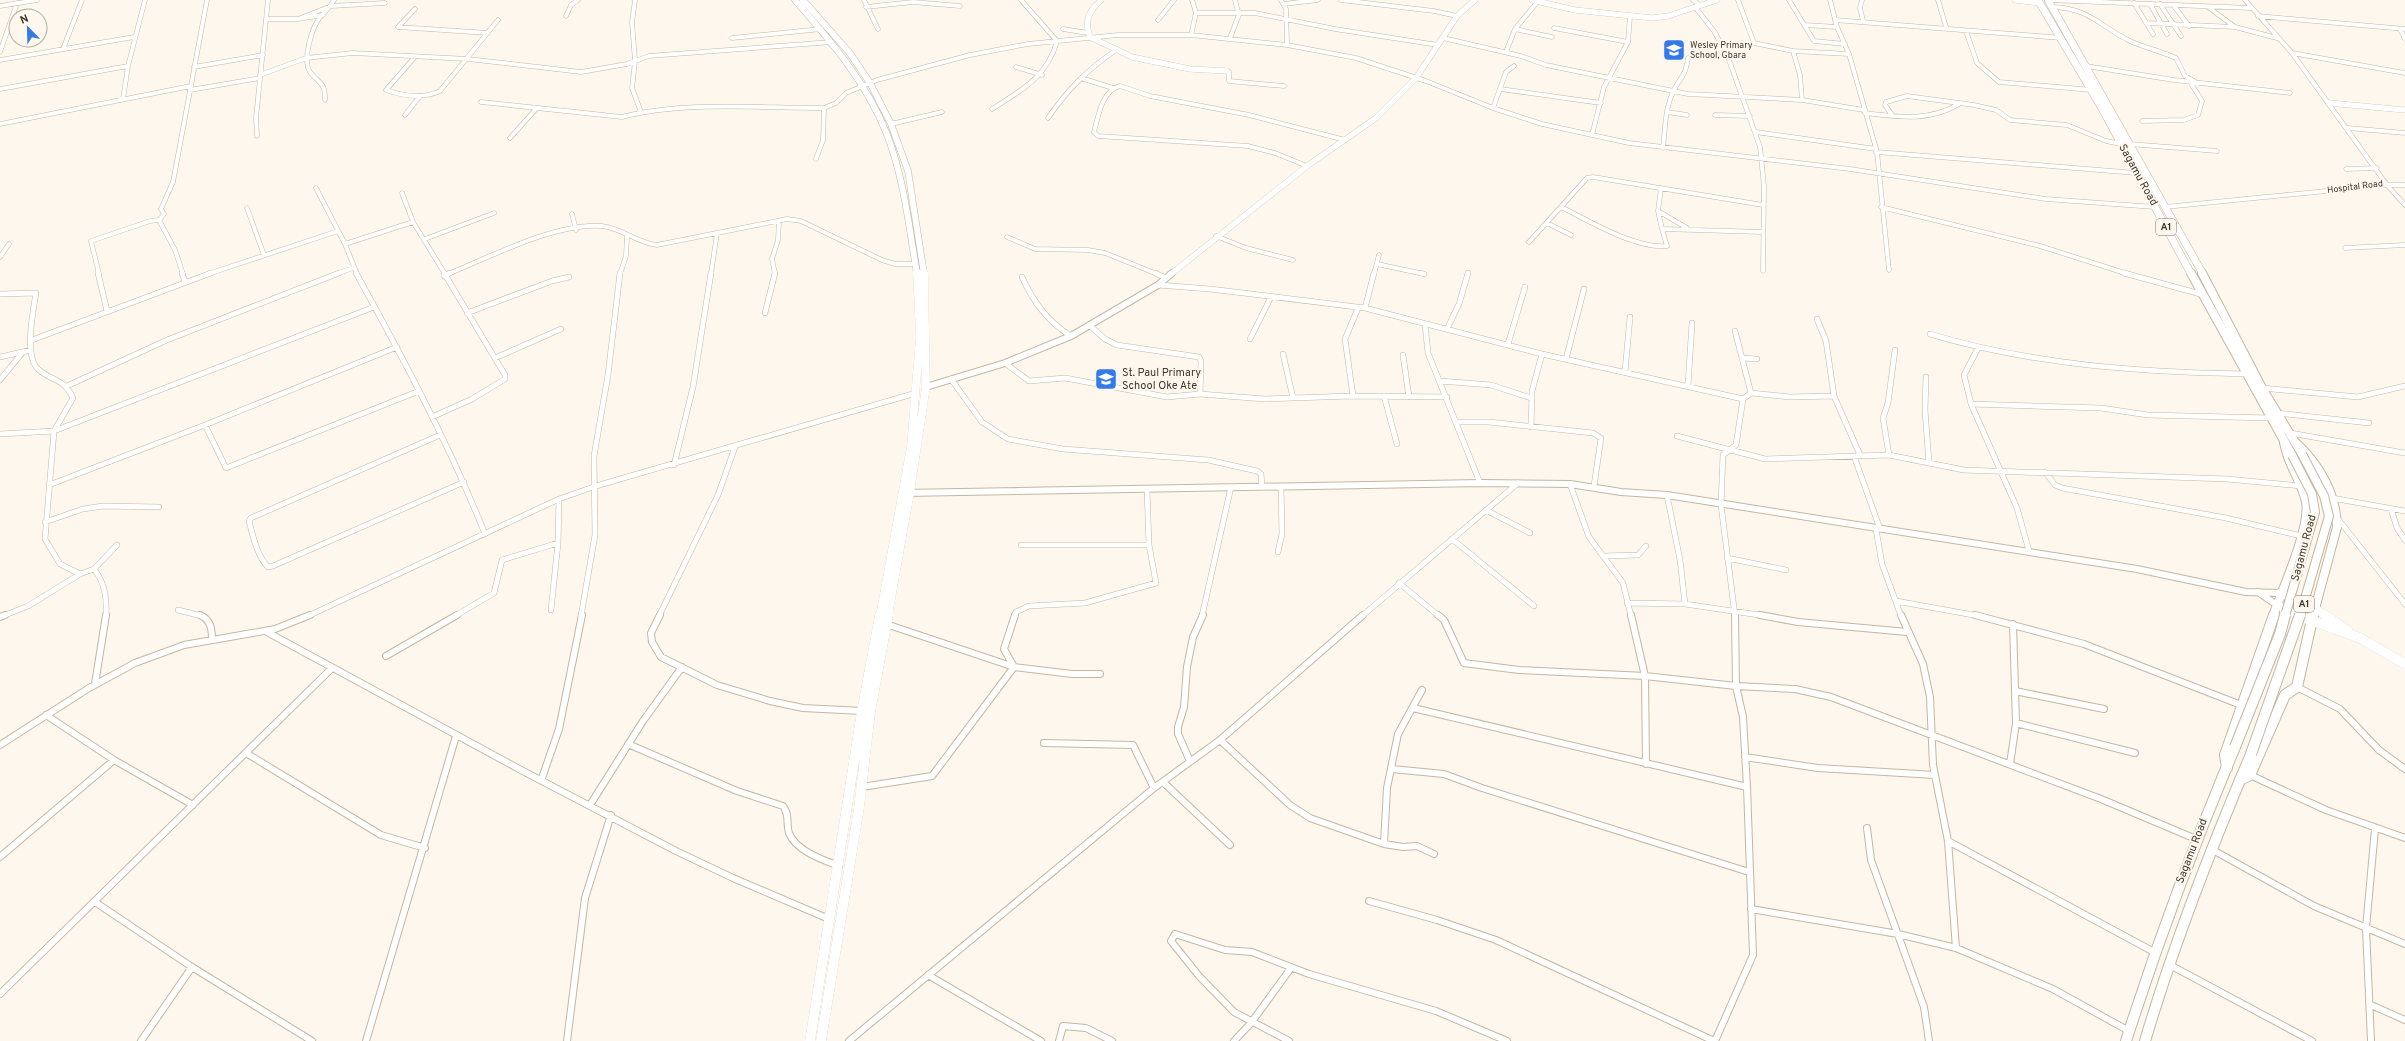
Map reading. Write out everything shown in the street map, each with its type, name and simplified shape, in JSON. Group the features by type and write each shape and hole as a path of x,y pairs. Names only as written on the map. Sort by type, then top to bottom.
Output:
{"main road":[{"path":"795,0 866,84 886,132 899,175 919,284 920,337 906,493 886,624 870,713 862,787 821,1041"},
{"path":"803,0 849,52 866,84 891,124 908,172 919,232 925,283 926,387 862,711 839,866 810,1041"},
{"name":"Sagamu Road","path":"2039,1 2092,90 2270,418 2292,455 2312,494 2315,512 2280,634 2227,769 2196,839 2154,952 2127,1036"},
{"name":"Sagamu Road","path":"2050,3 2165,207 2262,388 2302,454 2324,496 2328,516 2293,640 2251,754 2245,778 2211,849 2168,964 2145,1041"},
{"path":"2051,20 2060,20"},
{"path":"2245,778 2285,695 2297,687 2338,519 2332,498 2320,472 2306,451 2292,438"},
{"path":"2227,769 2225,755 2280,593 2302,536 2307,511 2301,486 2284,452 2284,442"},
{"path":"2280,593 2316,609 2357,637 2405,664"},
{"path":"2277,605 2312,622 2357,637"}],"street":[{"path":"0,6 36,0"},
{"path":"63,49 82,0"},
{"path":"123,99 134,37 145,0"},
{"path":"108,311 91,241 150,221 159,220 164,214 161,209 164,198 173,182 207,0"},
{"path":"257,136 256,118 268,0"},
{"path":"325,100 326,92 321,79 310,72 306,58 309,44 320,17 331,6 334,0"},
{"path":"566,16 571,5 578,0"},
{"path":"635,0 632,22 635,61 632,88 641,112"},
{"path":"864,0 866,7 878,29"},
{"path":"1020,0 1057,41"},
{"path":"1089,35 1086,20 1088,13 1101,0"},
{"path":"1158,20 1174,0"},
{"path":"1191,35 1196,13 1192,0"},
{"path":"1230,38 1239,12 1235,0"},
{"path":"1287,45 1287,19 1282,2 1318,0"},
{"path":"1341,0 1434,11 1457,16"},
{"path":"926,387 1005,363 1071,336 1158,285 1216,236 1307,166 1376,118 1416,78 1457,16 1475,0"},
{"path":"1693,0 1722,43 1737,74 1756,132 1762,157 1764,271"},
{"path":"1506,52 1515,28 1536,1 1575,10 1659,18 1718,0"},
{"path":"1738,0 1754,43 1793,51 1849,54"},
{"path":"1789,0 1816,42 1845,44"},
{"path":"1830,0 1837,27 1849,54 1876,151 1881,207 1888,243 1889,270"},
{"path":"1862,0 1860,8 1863,21"},
{"path":"1938,0 1946,27"},
{"path":"2015,0 2039,1"},
{"name":"Hospital Road","path":"2165,207 2387,185 2377,168 2292,53 2277,38 2245,0"},
{"path":"866,7 879,3 919,1 960,6"},
{"path":"0,52 17,3"},
{"path":"298,19 331,6 385,3"},
{"path":"2050,3 2134,3 2174,6 2251,8"},
{"path":"2050,3 2084,11 2125,39 2176,58 2185,76 2192,82 2202,101 2198,115 2184,120 2142,121"},
{"path":"2134,3 2153,34"},
{"path":"2150,4 2167,34"},
{"path":"2160,4 2175,24 2174,26 2181,36"},
{"path":"2174,6 2189,26"},
{"path":"2208,7 2235,27"},
{"path":"415,9 398,26 408,30 488,34"},
{"path":"1196,13 1239,12 1438,45"},
{"path":"266,19 298,19 323,15"},
{"path":"1592,135 1604,87 1628,42 1630,16"},
{"path":"2258,16 2405,29"},
{"path":"414,58 386,90 420,96 433,95 440,91 468,59 498,20"},
{"path":"1835,20 1946,27 2062,38"},
{"path":"2146,23 2174,26 2235,27 2277,38"},
{"path":"1805,25 1837,27"},
{"path":"1515,28 1552,36"},
{"path":"1554,28 1628,42"},
{"path":"2400,28 2405,39"},
{"path":"732,38 821,29"},
{"path":"1064,29 1089,35 1116,50 1132,56 1190,69 1227,71 1229,72 1229,81 1284,86"},
{"path":"1966,34 1977,63 1999,82 2092,90"},
{"path":"481,102 536,109 626,117 641,112 676,108 824,108 836,104 846,93 866,84 970,55 1028,44 1057,41 1089,35 1191,35 1287,45 1356,58 1416,78 1493,108 1542,124 1663,148 1762,157 2046,199 2155,207"},
{"path":"0,60 134,37"},
{"path":"1443,38 1459,44 1528,56 1546,65 1673,91 1711,96 1802,100 1865,112 1915,117 1944,113 1959,104"},
{"path":"992,109 1042,75 1055,55 1057,41"},
{"path":"0,124 123,99 260,76 306,58 353,53 414,58 468,59 581,72 635,61 649,56 832,42"},
{"path":"1048,118 1066,92 1116,50"},
{"path":"1793,51 1800,75 1802,100"},
{"path":"2292,53 2405,73"},
{"path":"194,67 263,55"},
{"path":"1663,148 1667,112 1673,91 1686,73 1688,58"},
{"path":"0,90 128,66"},
{"path":"1493,108 1506,72 1514,66"},
{"path":"2086,66 2174,80 2290,92"},
{"path":"1016,67 1042,75"},
{"path":"2174,80 2185,76"},
{"path":"1081,78 1114,88 1121,86 1146,95 1237,111 1345,140"},
{"path":"1114,88 1102,104 1094,132 1098,136 1248,146 1276,153 1307,166"},
{"path":"1500,89 1601,103"},
{"path":"404,115 420,96"},
{"path":"1892,115 1885,105 1886,102 1907,96 1996,110 2014,121 2067,125 2106,141 2121,144"},
{"path":"2329,103 2405,110"},
{"path":"816,159 823,140 824,108"},
{"path":"510,138 536,109"},
{"path":"891,124 942,112"},
{"path":"1667,112 1687,115"},
{"path":"1715,115 1750,116"},
{"path":"2348,128 2405,133"},
{"path":"1756,132 1876,151 2136,172"},
{"path":"2130,144 2217,152"},
{"path":"2346,169 2377,168"},
{"path":"1528,242 1587,178 1593,177 1763,205"},
{"path":"2387,185 2405,184"},
{"path":"2387,185 2405,205"},
{"path":"316,188 345,244 353,268 397,347 464,482 484,534"},
{"path":"1561,206 1613,232 1658,248 1667,246 1658,211 1661,188"},
{"path":"402,193 414,222 425,239 444,276 505,375 505,379 501,382 472,399 432,417"},
{"path":"1881,207 2040,246 2119,272 2204,295"},
{"path":"247,208 264,255"},
{"path":"1658,211 1689,229"},
{"path":"425,239 494,213"},
{"path":"572,214 576,230"},
{"path":"159,220 175,250 185,282"},
{"path":"444,276 542,237 576,230 601,226 611,227 619,229 627,236 641,244 657,245 779,221 801,221 882,260 895,264 916,264"},
{"path":"765,313 775,275 772,259 778,240 779,221"},
{"path":"345,244 414,222"},
{"path":"1547,223 1571,235"},
{"path":"1662,229 1763,232"},
{"path":"32,340 185,282 338,231"},
{"path":"674,465 693,387 716,233"},
{"path":"542,778 559,730 587,587 595,535 596,486 594,456 608,375 618,279 626,256 627,236"},
{"path":"1216,236 1246,248 1293,260"},
{"path":"1007,237 1035,249 1088,250 1105,253 1166,278"},
{"path":"0,257 9,244"},
{"path":"2345,248 2405,245"},
{"path":"1365,308 1379,255"},
{"path":"1377,264 1424,274"},
{"path":"67,386 167,340 353,268"},
{"path":"1447,329 1459,304 1468,273"},
{"path":"468,313 552,280 569,277"},
{"path":"1022,277 1028,295 1057,328 1071,336"},
{"path":"1158,285 1365,308 1542,354 1743,399 1752,393 1790,397 1834,396"},
{"path":"1508,344 1525,287"},
{"path":"1566,359 1584,289"},
{"path":"0,294 36,293 31,350 34,363 38,369 67,386 71,391 72,403 54,431 45,522 45,539 53,556 60,564 80,574"},
{"path":"1250,339 1271,297"},
{"path":"0,434 54,431 374,307"},
{"path":"1353,396 1345,339 1358,308"},
{"path":"1625,372 1630,317"},
{"path":"1817,319 1826,341 1834,396 1860,456"},
{"path":"1688,386 1692,323"},
{"path":"1425,324 1428,353 1447,397 1480,483"},
{"path":"1089,325 1105,339 1118,345 1199,357 1201,361 1200,394"},
{"path":"495,358 562,329"},
{"path":"1735,331 1752,393"},
{"path":"1930,334 1978,348 2048,362 2172,372 2246,374"},
{"path":"49,485 205,425 397,347"},
{"path":"1978,348 1964,376 1971,404 2017,508 2029,551"},
{"path":"0,357 31,350"},
{"path":"1889,455 1884,418 1888,403 1895,350"},
{"path":"0,380 22,353"},
{"path":"1283,354 1293,398"},
{"path":"1531,427 1531,398 1542,354"},
{"path":"1403,355 1409,396"},
{"path":"1743,358 1757,359"},
{"path":"1005,363 1029,381 1045,378 1065,378 1167,397 1200,394 1265,399 1353,396 1447,397"},
{"path":"1926,377 1925,410 1929,463"},
{"path":"950,379 982,422 1008,438 1063,449 1208,460 1257,470 1261,474 1262,487"},
{"path":"1440,381 1491,384 1531,398"},
{"path":"2262,388 2358,397 2405,386"},
{"path":"205,425 224,467 226,468 419,391"},
{"path":"0,745 96,684 167,651 212,640 267,632 317,613 559,500 596,486 735,448 778,432 916,393"},
{"path":"1384,396 1397,444"},
{"path":"1369,901 1437,920 1496,940 1715,1041 1753,955 1743,717 1736,686 1734,610 1721,505 1723,455 1736,445 1743,399"},
{"path":"1971,404 2101,408 2148,415 2270,418"},
{"path":"2277,413 2369,423"},
{"path":"1456,422 1489,422 1593,433 1601,438 1598,447 1594,486"},
{"path":"440,435 250,518 249,521 255,542 265,564 268,567 273,566 464,482"},
{"path":"1677,436 1729,451 1765,459 1889,455 1964,470 2227,479 2301,486"},
{"path":"2292,438 2405,453"},
{"path":"735,448 729,470 716,502 680,569 651,633 652,642 661,657 717,685 770,701 803,708 862,711"},
{"path":"1854,456 1878,529 1882,564 1907,632 1923,664 1930,697 1935,775 1948,841 1956,948"},
{"path":"2045,472 2055,485 2062,488 2226,518 2302,536"},
{"path":"906,493 1480,483 1570,484 1594,486 1621,492 1666,495 1721,505 2029,551 2136,569 2246,592 2280,593"},
{"path":"849,1041 1154,788 1220,740 1399,583 1518,483"},
{"path":"1570,484 1589,537 1624,583 1627,603 1644,676 1646,764"},
{"path":"1190,761 1178,734 1184,707 1187,667 1193,637 1202,618 1231,487"},
{"path":"1278,552 1282,534 1281,487"},
{"path":"1014,667 1004,649 1016,612 1030,606 1085,603 1156,583 1149,545 1147,489"},
{"path":"1666,495 1680,560 1685,604"},
{"path":"2332,498 2405,512"},
{"path":"551,610 558,543 559,500"},
{"path":"45,522 83,509 103,506 159,507"},
{"path":"2391,509 2398,528 2405,540"},
{"path":"1486,510 1530,533"},
{"path":"2338,519 2405,604"},
{"path":"1452,539 1534,606"},
{"path":"386,656 494,593 502,560 558,543"},
{"path":"0,617 28,606 80,574 94,569 117,545"},
{"path":"1021,545 1149,545"},
{"path":"1604,556 1638,555 1646,546"},
{"path":"1727,558 1786,570"},
{"path":"94,569 102,577 107,612 96,684"},
{"path":"1399,583 1444,620 1464,663 1519,670 1644,676 1736,686 1795,689 1832,697 2150,818 2196,839"},
{"path":"2258,592 2277,605"},
{"path":"1896,601 1972,614 2084,644 2241,705"},
{"path":"1627,603 1685,604 1734,610 1798,622 1907,632"},
{"path":"178,610 204,616 210,620 213,628 212,640"},
{"path":"886,624 1014,667 1072,674 1100,674"},
{"path":"2010,764 2016,723 2013,624"},
{"path":"267,632 331,669 456,736 521,770 542,778 684,855 771,896 830,919"},
{"path":"590,805 628,744 682,667"},
{"path":"862,787 932,776 1014,667"},
{"path":"0,994 331,669"},
{"path":"2297,687 2340,710 2350,718 2354,725 2379,750 2405,769"},
{"path":"1384,844 1387,788 1398,734 1422,690"},
{"path":"2015,691 2104,709"},
{"path":"1413,708 1747,787"},
{"path":"46,715 114,760 193,805"},
{"path":"2016,723 2135,753"},
{"path":"366,1041 425,848 456,736"},
{"path":"1220,740 1290,805 1305,815 1384,844 1403,847 1417,846 1434,854"},
{"path":"1044,743 1133,745 1154,788"},
{"path":"628,744 737,790 783,806 788,812 789,834 795,841 825,860 839,866"},
{"path":"246,753 381,834 425,848"},
{"path":"1745,757 1818,768 1935,775"},
{"path":"0,857 114,760"},
{"path":"1392,769 1444,774 1482,788 1749,872"},
{"path":"2245,778 2375,829 2405,838"},
{"path":"1163,782 1230,845"},
{"path":"567,1041 584,898 611,815"},
{"path":"1867,828 1871,860 1924,1007 1928,1041"},
{"path":"2371,1041 2366,928 2375,829"},
{"path":"1948,841 2154,952"},
{"path":"2211,849 2314,906 2405,944"},
{"path":"95,902 192,967 312,1041"},
{"path":"1751,909 1898,934 1956,948 2053,989 2127,1036"},
{"path":"1289,1041 1252,1023 1234,1012 1199,976 1171,941 1175,934 1225,950 1252,952 1291,968 1366,992 1436,1011 1507,1041"},
{"path":"2168,964 2312,1041"},
{"path":"141,1041 192,967"},
{"path":"1234,1041 1252,1023 1291,968"},
{"path":"928,975 1041,1041"},
{"path":"2370,1005 2405,1020"},
{"path":"1059,1041 1062,1026 1086,1028 1112,1041"}],"place":[{"name":"Wesley Primary School, Gbara","path":"1674,50"},
{"name":"St. Paul Primary School Oke Ate","path":"1106,379"}]}
